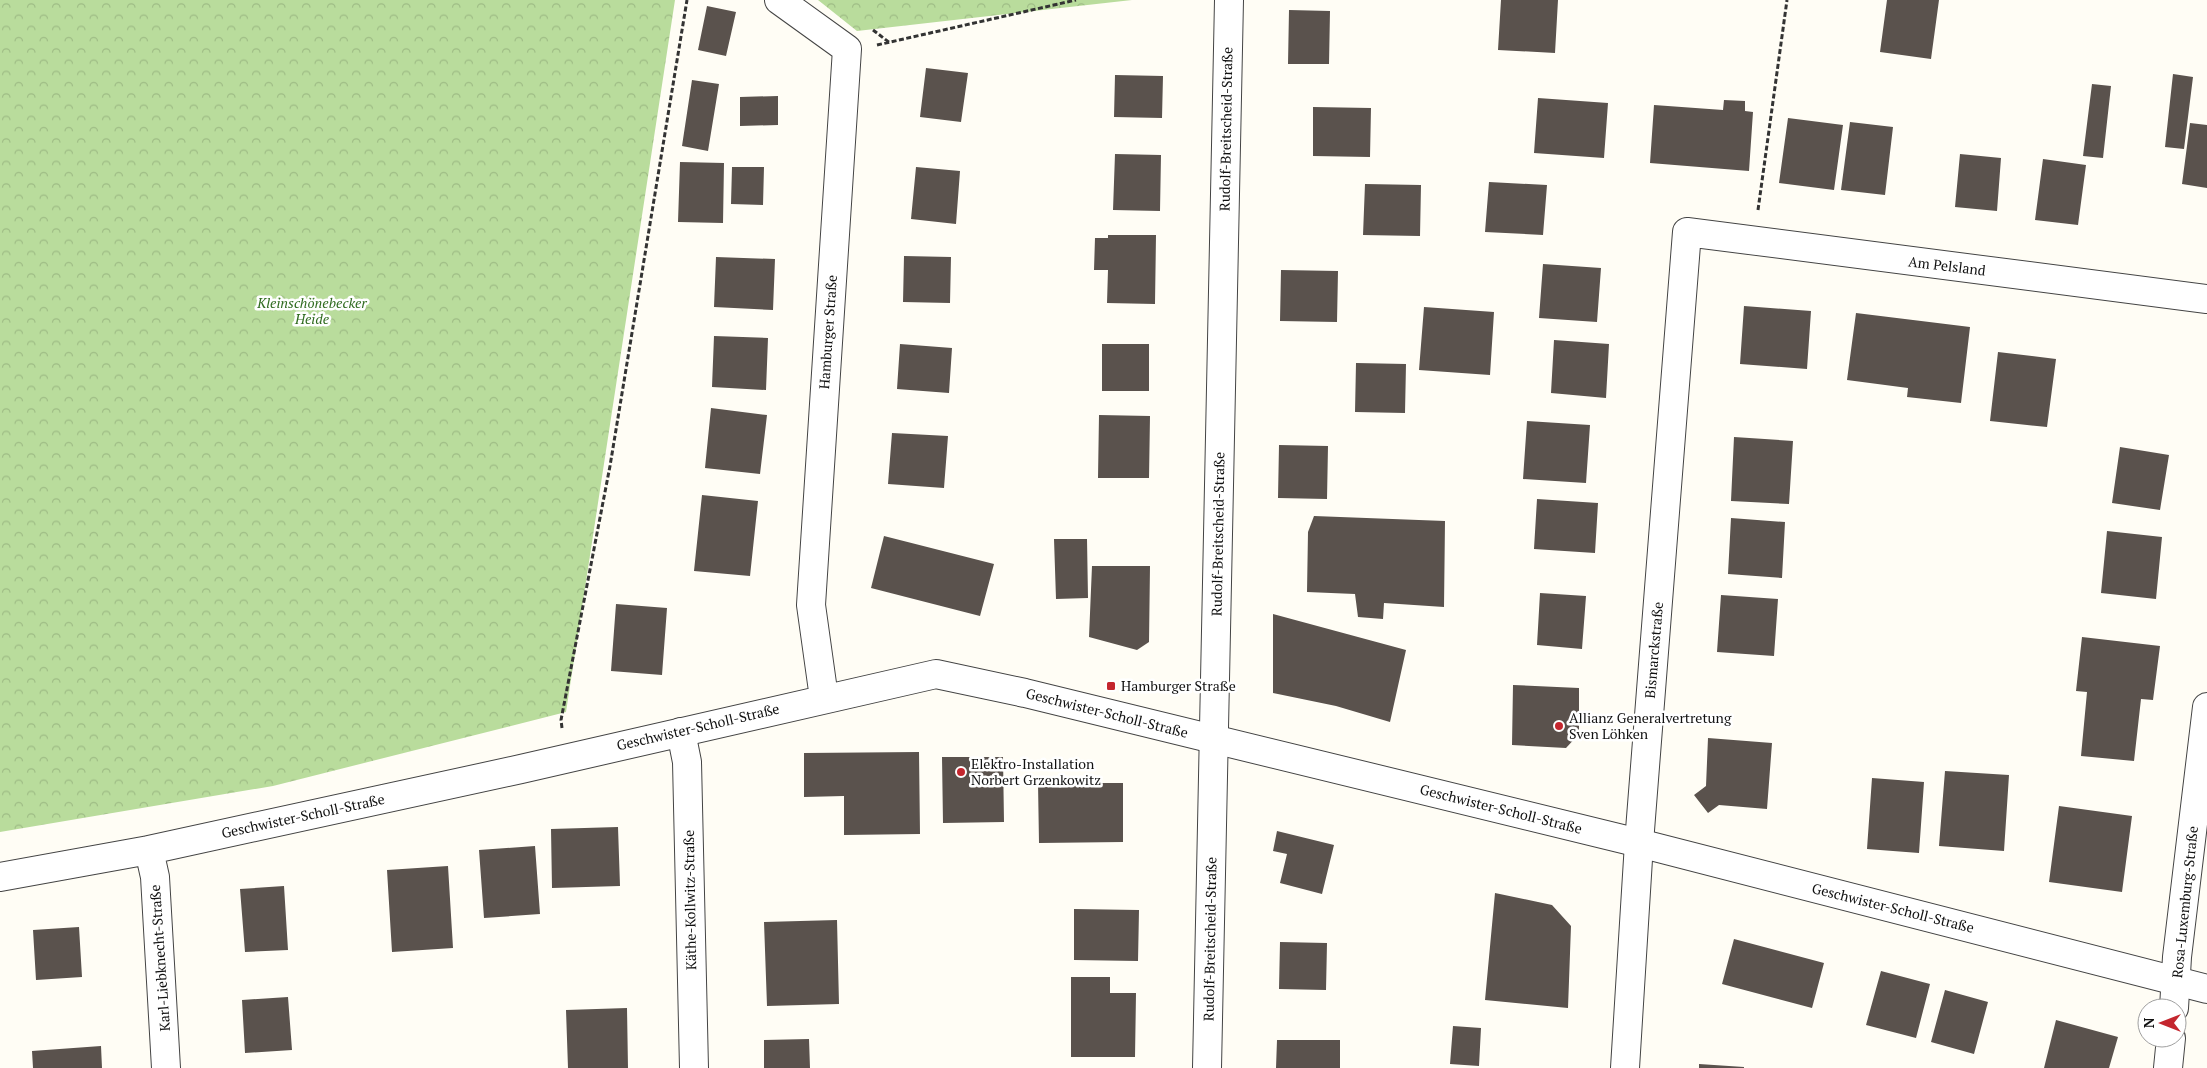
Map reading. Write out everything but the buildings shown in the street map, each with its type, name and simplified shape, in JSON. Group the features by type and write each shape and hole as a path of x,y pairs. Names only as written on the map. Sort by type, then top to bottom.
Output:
{"street":[{"path":"779,0 847,49"},
{"name":"Rudolf-Breitscheid-Straße","path":"1207,1068 1229,0"},
{"name":"Hamburger Straße","path":"824,698 810,605 847,49"},
{"name":"Am Pelsland","path":"1688,232 2207,299"},
{"name":"Bismarckstraße","path":"1625,1068 1639,843 1688,232"},
{"name":"Geschwister-Scholl-Straße","path":"0,877 148,850 936,674 1025,693 1639,843 2175,995 2207,989"},
{"name":"Rosa-Luxemburg-Straße","path":"2175,995 2177,957 2207,707"},
{"name":"Käthe-Kollwitz-Straße","path":"681,732 687,762 694,1068"},
{"name":"Karl-Liebknecht-Straße","path":"148,850 155,877 166,1068"},
{"path":"2168,1068 2170,1048"}],"path":[{"path":"567,757 560,720 610,466 687,0"},
{"path":"847,49 890,43 1076,0"},
{"path":"1753,241 1786,0"}],"green space":[{"name":"Kleinschönebecker Heide","path":"0,0 675,0 566,712 273,786 0,832"},
{"path":"818,0 1132,0 857,31"}],"place":[{"name":"Hamburger Straße","path":"1111,686"},
{"name":"Allianz Generalvertretung Sven Löhken","path":"1559,726"},
{"name":"Elektro-Installation Norbert Grzenkowitz","path":"961,772"}]}
